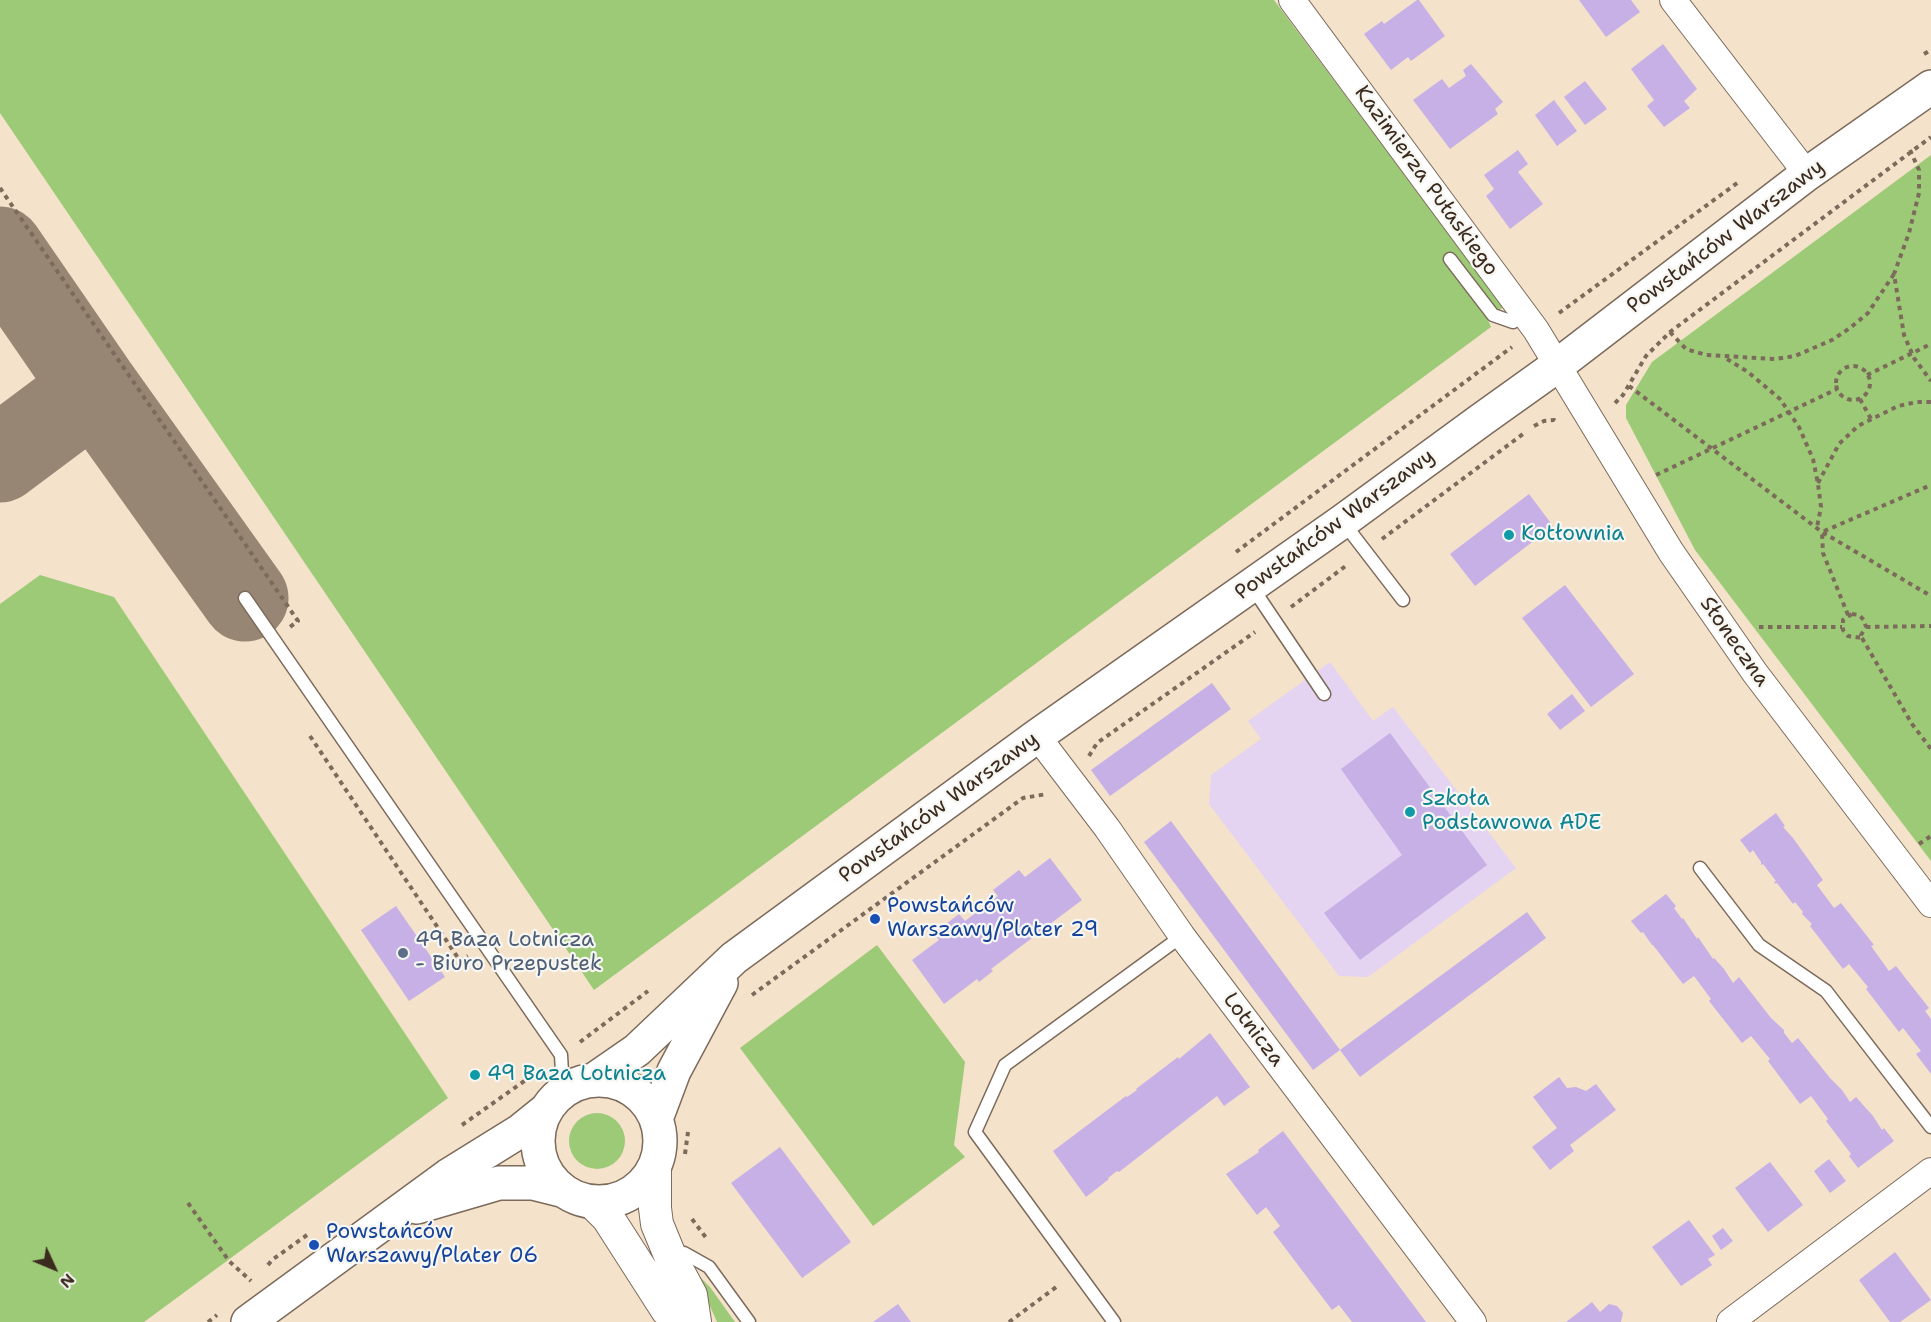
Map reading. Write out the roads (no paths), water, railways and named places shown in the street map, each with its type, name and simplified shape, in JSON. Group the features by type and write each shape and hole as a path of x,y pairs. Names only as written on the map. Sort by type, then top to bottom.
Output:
{"main road":[{"name":"Powstańców Warszawy","path":"595,1079 637,1050 734,958 1037,736 1343,521 1558,364 1807,174 1931,87"},
{"name":"Powstańców Warszawy","path":"656,1119 674,1071 734,958"},
{"path":"248,1322 398,1212 449,1175 519,1131 554,1100 580,1082 595,1079 611,1080 639,1094 649,1105 656,1119 660,1134 659,1150 670,1161 630,1193 618,1199 592,1202 576,1198 561,1190 533,1183 499,1183 398,1212"},
{"path":"554,1100 538,1126 537,1144 540,1161 549,1178 561,1190"}],"street":[{"name":"Kazimierza Pułaskiego","path":"1292,0 1530,322 1558,364"},
{"path":"1672,0 1807,174"},
{"name":"Słoneczna","path":"1558,364 1671,552 1755,673 1931,904"},
{"name":"Lotnicza","path":"1037,736 1107,828 1182,936 1473,1322"},
{"path":"670,1161 655,1208 657,1224 671,1258 691,1295 695,1322"},
{"path":"1730,1322 1931,1171"},
{"path":"592,1202 608,1218 667,1310 686,1322"}],"lane":[{"path":"1450,259 1493,315 1513,322 1530,322"},
{"path":"1343,521 1403,600"},
{"path":"1251,586 1324,694"},
{"path":"245,598 561,1055 554,1100"},
{"path":"1700,868 1759,945 1826,991 1931,1127"},
{"path":"1114,1322 975,1132 1005,1065 1182,936"},
{"path":"671,1258 684,1253 709,1267 749,1322"}],"place":[{"name":"Kotłownia","path":"1509,535"},
{"name":"Szkoła Podstawowa ADE","path":"1410,812"},
{"name":"Powstańców Warszawy/Plater 29","path":"875,919"},
{"name":"49 Baza Lotnicza - Biuro Przepustek","path":"403,953"},
{"name":"49 Baza Lotnicza","path":"475,1075"},
{"name":"Powstańców Warszawy/Plater 06","path":"314,1245"}]}
